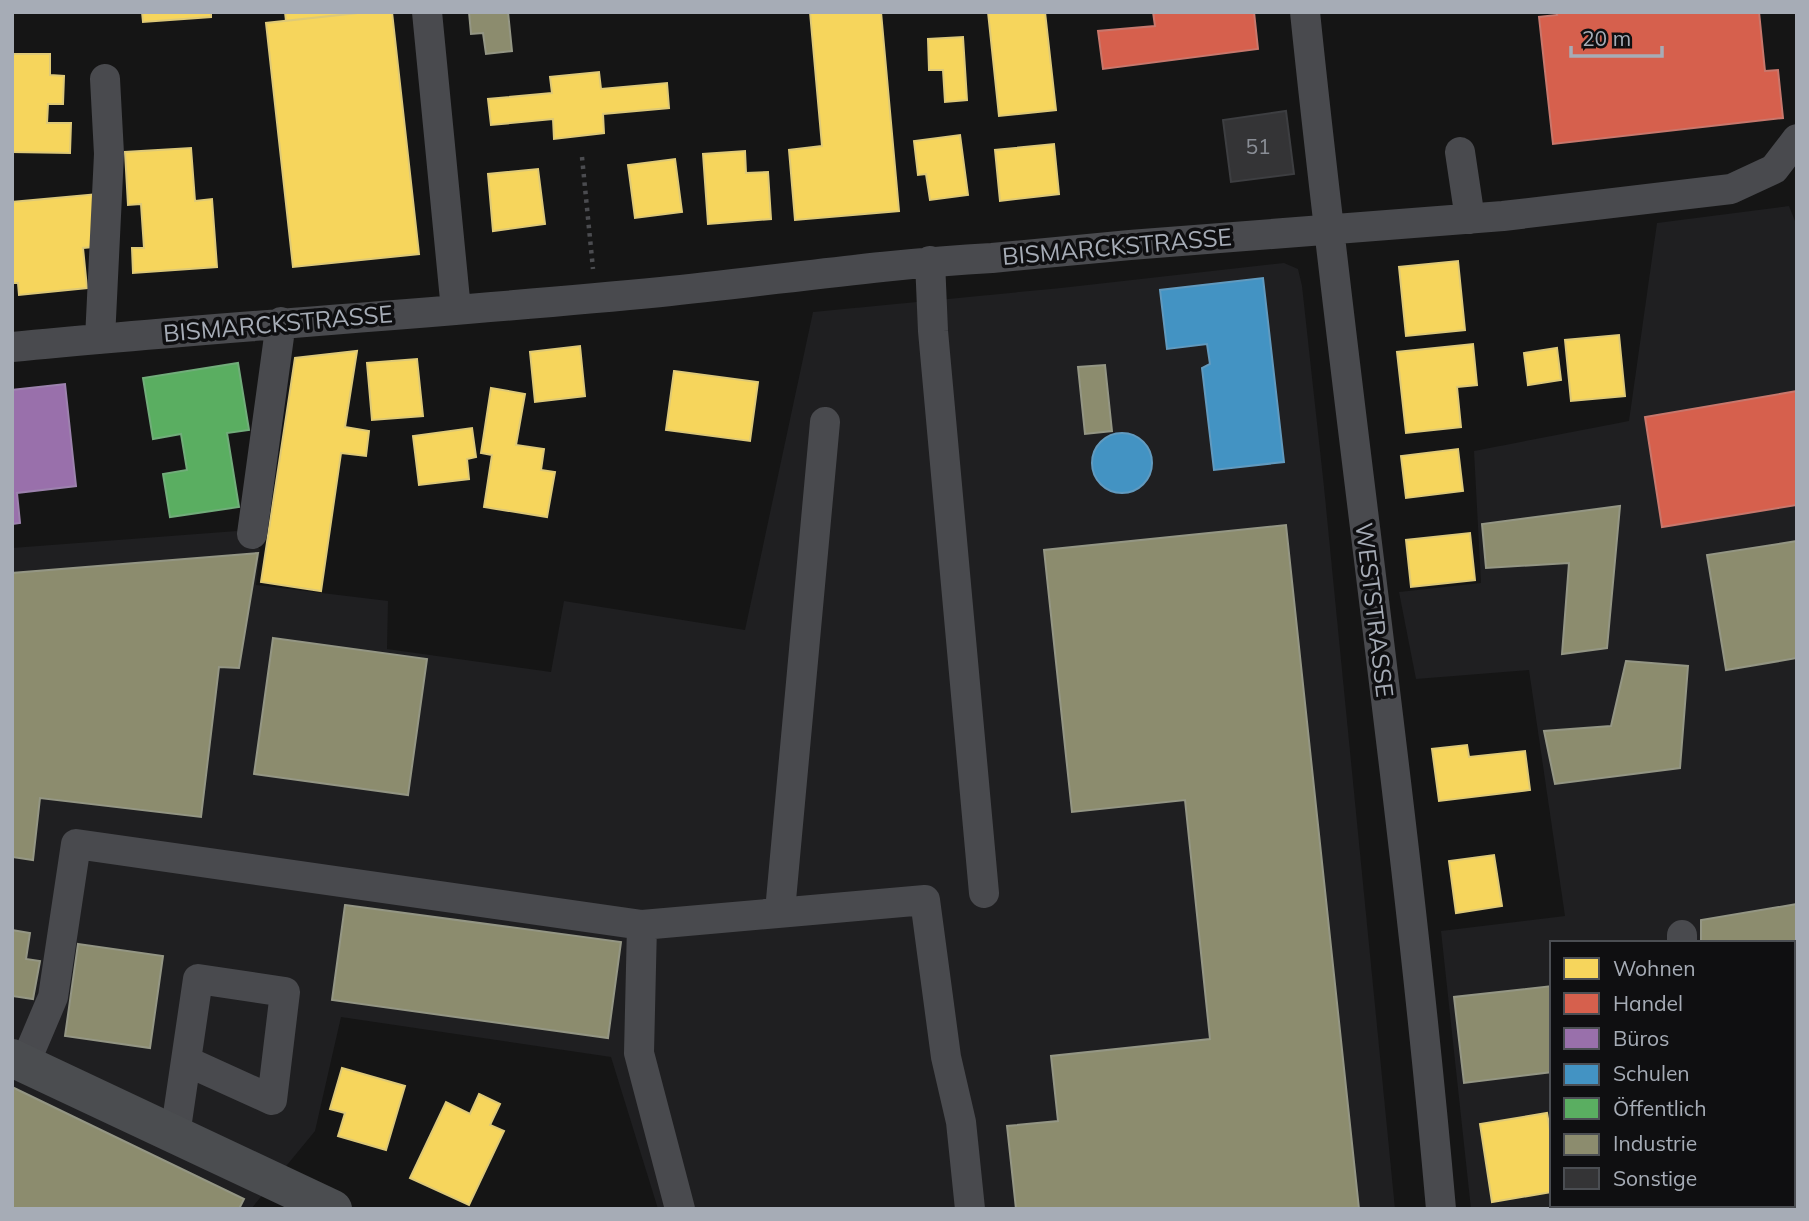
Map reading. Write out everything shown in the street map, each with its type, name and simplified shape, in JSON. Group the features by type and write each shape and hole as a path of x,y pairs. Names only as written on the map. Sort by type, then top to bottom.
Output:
{"main road":[{"path":"18,1060 332,1209"}],"street":[{"path":"426,12 456,310"},
{"name":"WESTSTRASSE","path":"1305,12 1328,229 1424,1018 1441,1209"},
{"path":"100,339 109,154 104,79"},
{"name":"BISMARCKSTRASSE","path":"12,348 281,322 596,297 930,261 1470,219 1731,189 1774,169 1797,139"},
{"path":"1460,152 1470,219"},
{"path":"930,261 933,331 984,893"},
{"path":"252,534 281,322"},
{"path":"780,911 825,422"},
{"path":"18,1060 53,997 76,844 642,925 925,900 946,1057 961,1122 970,1209"},
{"path":"642,925 639,1054 680,1209"},
{"path":"175,1135 186,1061"}],"path":[{"path":"582,157 596,297"}],"shaded area":[{"path":"1789,206 1797,226 1797,1209 1471,1209 1441,931 1565,916 1529,670 1416,679 1399,592 1481,583 1474,451 1629,421 1657,223"},
{"path":"1284,263 1298,269 1302,286 1395,1209 658,1209 611,1057 341,1017 315,1131 251,1209 12,1209 12,548 237,531 260,549 256,585 388,601 387,649 551,672 564,601 745,630 813,312"}],"building: Wohnen":[{"path":"142,12 211,12 211,17 143,22"},
{"path":"285,12 357,12 357,13 286,21"},
{"path":"367,12 392,12 419,254 293,267 266,23"},
{"path":"810,12 881,12 899,211 795,220 789,150 822,146"},
{"path":"988,12 1045,12 1056,110 999,116"},
{"path":"963,37 967,100 945,102 943,70 929,70 928,39"},
{"path":"12,54 50,54 50,75 64,76 63,104 48,104 47,123 71,123 70,153 12,152"},
{"path":"599,72 601,89 667,83 669,108 603,114 604,133 554,139 553,119 491,125 488,99 552,93 550,77"},
{"path":"960,135 968,195 930,200 926,174 918,175 914,141"},
{"path":"1054,144 1059,194 1000,201 995,150"},
{"path":"191,148 195,201 212,199 217,267 133,273 132,248 144,248 141,204 128,205 125,152"},
{"path":"745,151 746,173 768,172 771,219 708,224 703,154"},
{"path":"675,159 682,212 635,218 628,165"},
{"path":"538,169 545,224 493,231 488,174"},
{"path":"98,194 103,246 83,248 87,288 19,295 18,283 12,283 12,202"},
{"path":"1458,261 1465,330 1406,336 1399,267"},
{"path":"1619,335 1625,396 1571,401 1565,340"},
{"path":"1473,344 1477,385 1457,387 1461,427 1406,433 1397,352"},
{"path":"580,346 585,396 535,402 530,352"},
{"path":"1557,348 1561,380 1528,385 1524,353"},
{"path":"357,351 345,427 369,431 366,456 341,453 321,591 261,582 295,358"},
{"path":"417,359 423,416 372,420 367,363"},
{"path":"674,371 758,382 750,441 666,430"},
{"path":"491,388 525,394 516,445 544,449 541,470 555,472 547,517 484,507 492,455 481,453"},
{"path":"472,428 476,457 467,459 469,479 419,485 413,436"},
{"path":"1458,449 1463,491 1406,498 1401,456"},
{"path":"1470,533 1475,580 1411,587 1406,540"},
{"path":"1467,745 1469,757 1525,751 1530,790 1439,801 1432,749"},
{"path":"1494,855 1502,906 1456,913 1449,861"},
{"path":"342,1068 405,1086 386,1150 338,1136 345,1113 330,1109"},
{"path":"479,1094 500,1104 490,1125 504,1131 469,1205 410,1178 446,1102 470,1114"},
{"path":"1547,1113 1550,1130 1550,1192 1492,1202 1480,1124"}],"building: Handel":[{"path":"1153,12 1254,12 1258,49 1103,69 1098,31 1155,26"},
{"path":"1556,12 1759,12 1765,71 1778,70 1783,118 1553,144 1539,17 1557,15"},
{"path":"1797,391 1797,505 1662,527 1645,417"},
{"path":"1778,1207 1779,1209 1655,1209"}],"building: Büros":[{"path":"65,384 76,486 17,493 20,523 12,524 12,390"}],"building: Schulen":[{"path":"1263,278 1284,462 1214,470 1202,368 1210,364 1207,344 1167,349 1160,290"},
{"path":"1116,433 1128,433 1144,441 1150,451 1150,475 1144,485 1128,493 1116,493 1100,485 1092,469 1092,457 1100,441"}],"building: Öffentlich":[{"path":"238,363 249,430 227,433 239,507 170,517 163,474 187,470 181,434 153,439 143,378"}],"building: Industrie":[{"path":"469,12 508,12 512,51 486,54 483,33 471,34"},
{"path":"1105,365 1112,431 1085,434 1078,367"},
{"path":"1620,506 1607,648 1562,654 1569,563 1486,568 1482,524"},
{"path":"1286,525 1359,1209 1016,1209 1007,1126 1058,1121 1051,1056 1210,1039 1185,800 1072,812 1044,550"},
{"path":"1797,541 1797,658 1726,670 1707,555"},
{"path":"258,553 239,668 219,667 201,817 40,798 33,860 12,857 12,573"},
{"path":"273,638 427,659 408,795 254,774"},
{"path":"1626,661 1688,666 1680,768 1555,784 1544,731 1611,726"},
{"path":"1797,904 1797,1112 1795,941 1701,941 1701,920"},
{"path":"345,905 621,942 608,1038 332,1000"},
{"path":"12,930 30,933 26,959 40,961 33,999 12,996"},
{"path":"78,944 163,956 150,1048 65,1036"},
{"path":"1550,986 1550,1072 1464,1083 1454,997"},
{"path":"12,1087 244,1199 239,1209 12,1209"},
{"path":"1592,1207 1655,1207 1655,1209"}],"building: Sonstige":[{"path":"1286,111 1294,174 1231,182 1223,120"}]}
